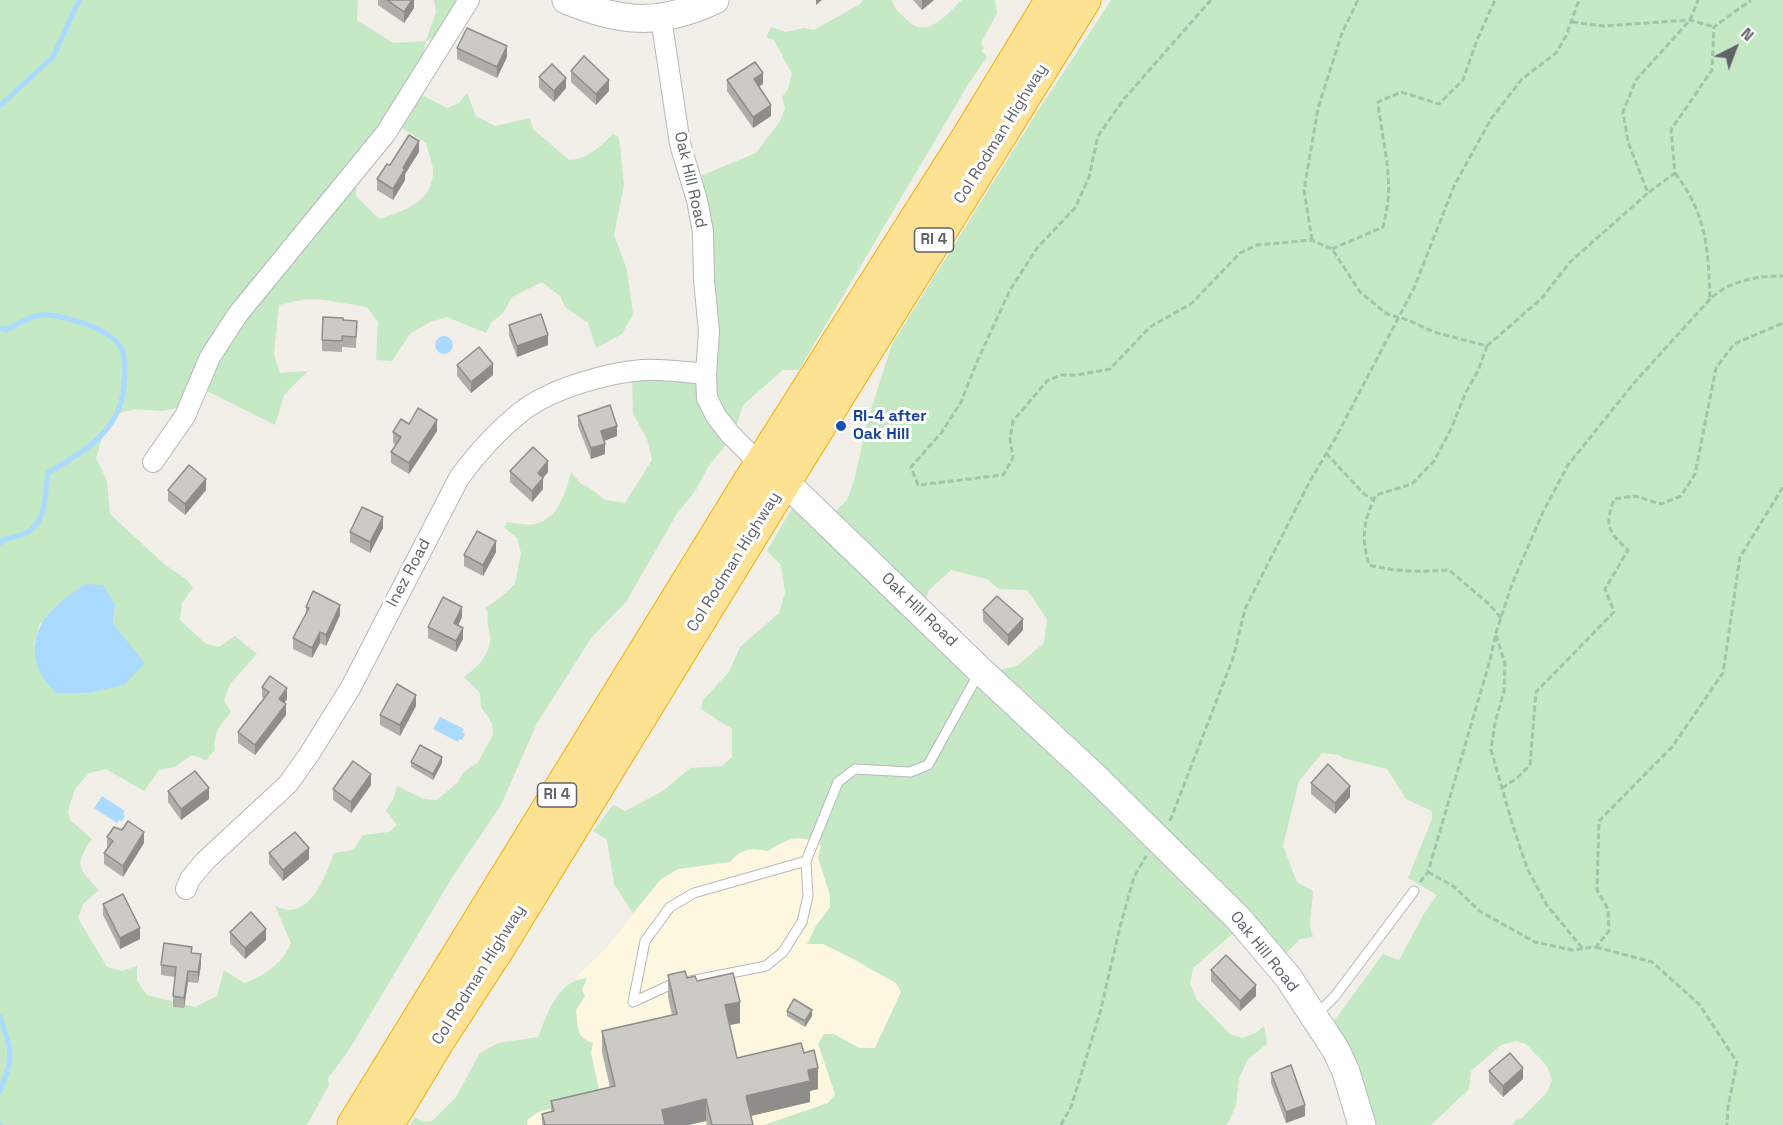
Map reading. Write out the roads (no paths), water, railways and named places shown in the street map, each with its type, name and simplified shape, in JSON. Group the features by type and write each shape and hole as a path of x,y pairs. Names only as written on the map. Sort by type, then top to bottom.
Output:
{"highway":[{"name":"Col Rodman Highway","path":"387,1125 498,948 586,801 963,146 1052,0"},
{"name":"Col Rodman Highway","path":"354,1125 773,473 1084,0"}],"street":[{"path":"153,462 185,416 210,357 238,314 386,133 469,0"},
{"path":"566,0 621,17 642,20 678,14 715,0"},
{"name":"Oak Hill Road","path":"661,18 680,144 697,200 703,232 709,331 707,398 716,416 744,450 773,473 1157,837 1238,918 1288,977 1336,1050 1346,1072 1362,1125"},
{"name":"Inez Road","path":"186,889 190,879 205,861 288,784 310,753 351,687 459,478 478,452 526,409 554,393 585,382 642,370 706,374"}],"lane":[{"path":"806,861 694,893 670,907 645,941 633,1002 670,985 766,966 783,952 802,922 808,896 806,861 838,782 855,769 910,772 928,765 981,671"},
{"path":"1314,1017 1335,996 1414,891"}],"water":[{"path":"444,336 450,339 453,345 450,351 444,354 438,351 435,345 438,339"},
{"path":"86,584 103,585 115,604 113,624 145,663 124,685 87,693 56,693 42,676 36,658 35,644 38,632 44,621 62,601"},
{"path":"440,717 464,729 462,732 465,734 462,740 459,739 458,742 433,729"},
{"path":"102,796 125,811 122,821 119,820 117,823 94,808"}],"waterway":[{"path":"0,106 53,57 79,0"},
{"path":"0,328 6,330 40,315 60,317 85,324 98,329 117,342 124,357 125,375 121,403 109,427 85,449 48,473 44,506 33,528 0,543"},
{"path":"0,1017 10,1054 8,1070 0,1091"}],"place":[{"name":"RI-4 after Oak Hill","path":"841,426"}]}
